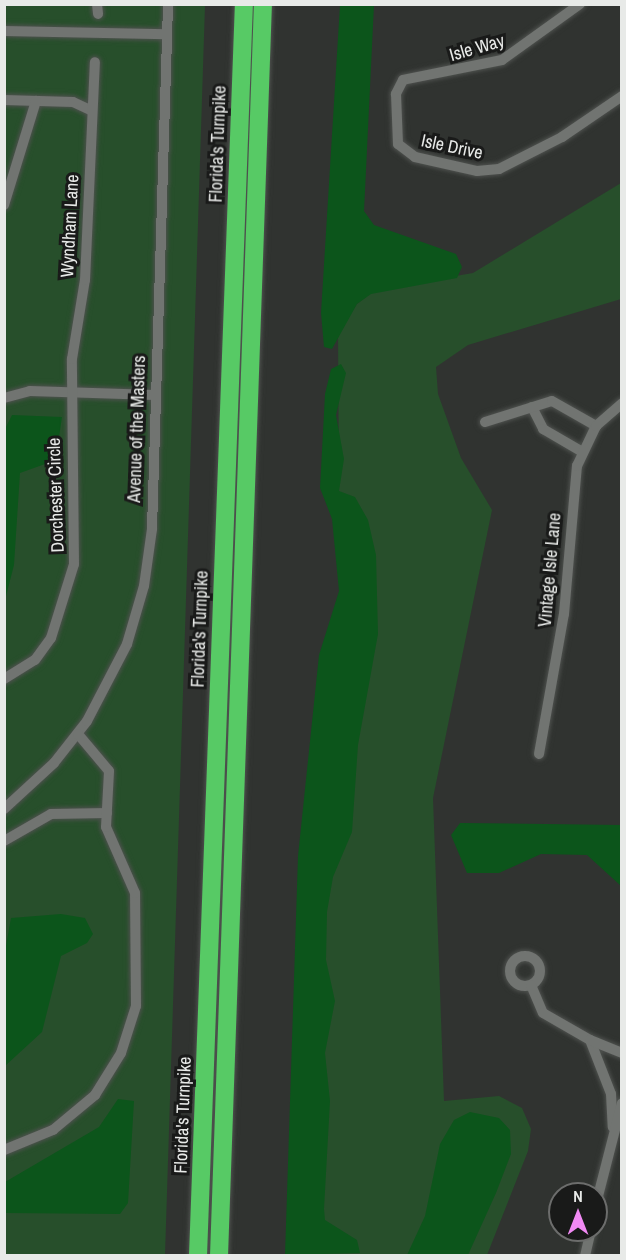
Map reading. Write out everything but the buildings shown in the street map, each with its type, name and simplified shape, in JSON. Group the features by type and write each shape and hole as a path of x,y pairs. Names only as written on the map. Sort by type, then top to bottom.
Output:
{"highway":[{"name":"Florida's Turnpike","path":"198,1256 244,4"},
{"path":"219,1256 262,4"}],"street":[{"name":"Avenue of the Masters","path":"4,809 78,734 116,671 144,586 152,529 154,395 168,4"},
{"name":"Isle Way","path":"403,80 502,60 580,4"},
{"path":"4,31 167,34"},
{"name":"Wyndham Lane","path":"71,392 85,280 90,110 95,62"},
{"name":"Isle Drive","path":"403,80 396,94 396,138 401,149 477,171 513,164 621,96"},
{"path":"4,100 73,102 90,110"},
{"path":"4,205 36,101"},
{"path":"4,398 30,391 154,395"},
{"name":"Dorchester Circle","path":"4,679 44,650 68,591 77,519 69,458 71,392"},
{"path":"485,422 552,401 596,426"},
{"name":"Vintage Isle Lane","path":"539,754 564,615 581,451 596,426 621,403"},
{"path":"532,407 543,429 581,451"},
{"path":"4,1150 53,1130 81,1110 106,1081 129,1030 136,1006 138,909 107,834 109,771 78,734"},
{"path":"4,841 51,814 107,813"},
{"path":"531,985 543,1013 591,1040 621,1053"},
{"path":"591,1040 611,1094 613,1127"},
{"path":"601,1182 613,1127 621,1103"}],"shaded area":[{"path":"5,5 205,5 165,1255 5,1256"},
{"path":"340,5 374,5 364,211 374,225 456,254 462,267 457,278 371,294 357,304 332,349 324,347 321,313"},
{"path":"621,183 621,299 468,345 436,367 438,394 461,458 492,510 433,798 444,1101 499,1096 522,1108 531,1129 528,1151 487,1255 317,1256 325,852 371,646 339,491 338,332 357,304 375,290 473,273"},
{"path":"341,364 346,373 336,415 344,459 339,491 355,497 368,520 376,555 378,634 358,745 352,832 333,877 327,912 326,960 335,1001 325,1053 330,1101 324,1209 325,1220 357,1240 360,1253 285,1255 298,856 319,655 339,591 332,519 320,488 325,394 331,369"},
{"path":"12,415 62,417 57,450 45,464 20,473 14,565 5,600 4,431"},
{"path":"460,823 621,825 621,886 587,855 541,854 499,873 467,873 451,835"},
{"path":"61,914 85,918 93,934 87,943 61,956 42,1032 5,1066 4,957 11,918"},
{"path":"118,1099 134,1101 128,1203 120,1214 5,1213 5,1182 99,1127"},
{"path":"470,1112 499,1118 510,1130 511,1154 496,1193 468,1255 407,1255 425,1216 440,1144 454,1120"}]}
